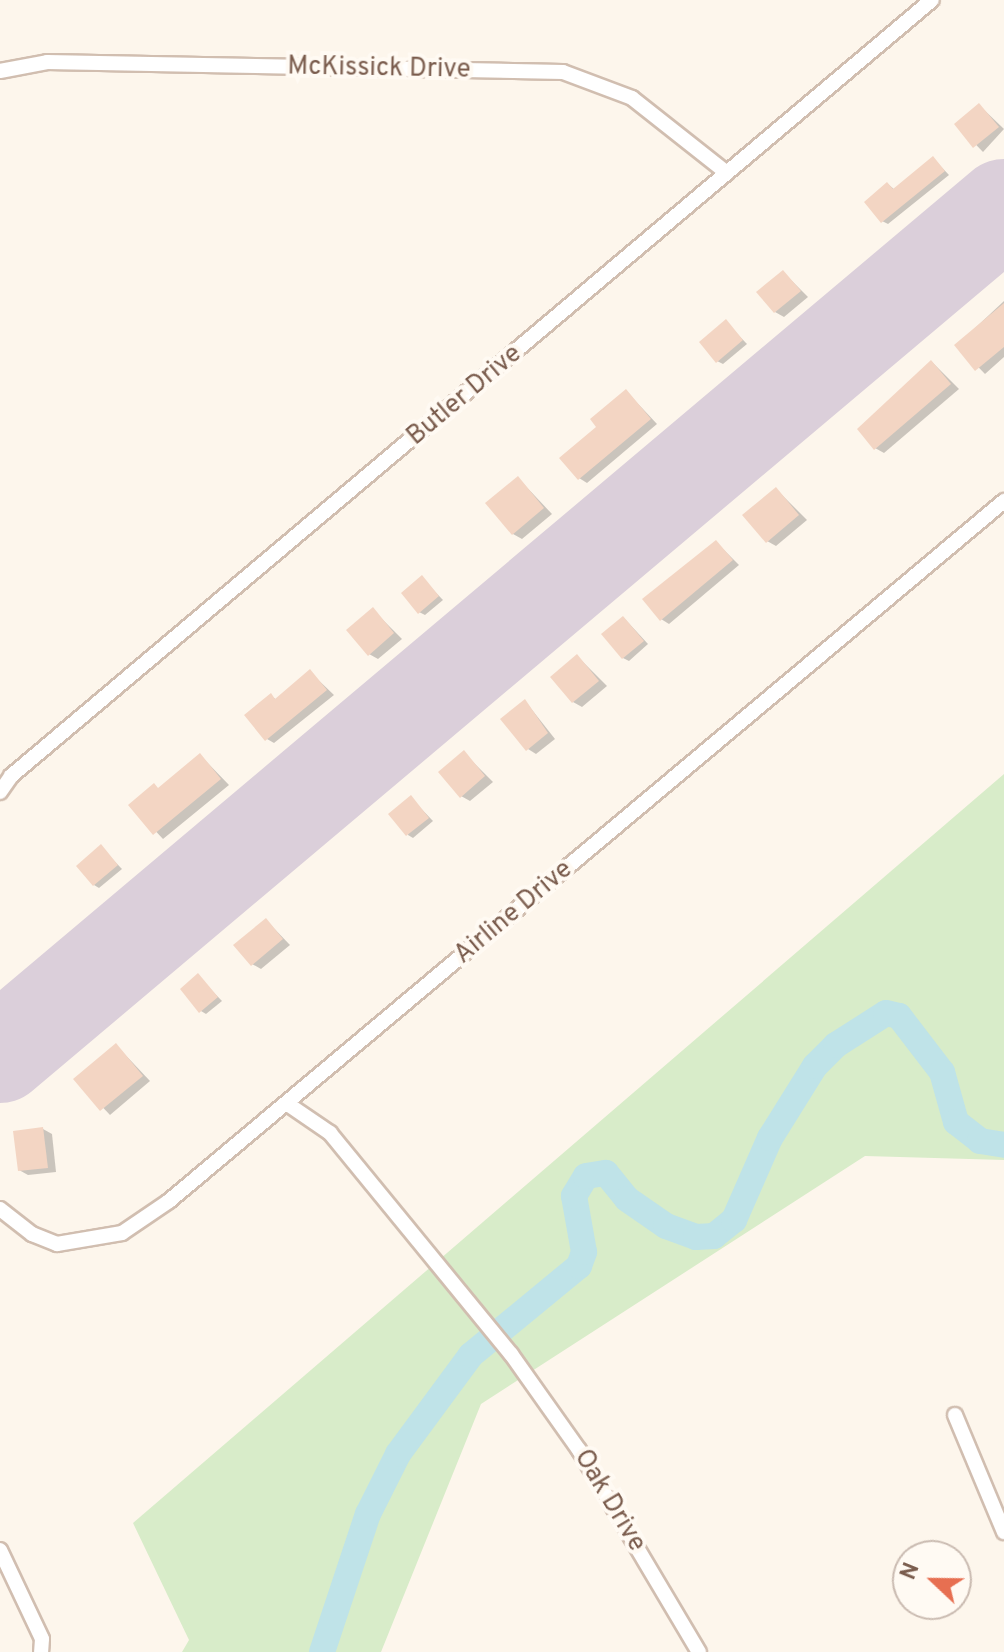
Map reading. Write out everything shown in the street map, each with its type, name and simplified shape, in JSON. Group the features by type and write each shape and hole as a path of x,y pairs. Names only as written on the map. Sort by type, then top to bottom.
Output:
{"street":[{"name":"Butler Drive","path":"0,792 11,776 932,0"},
{"name":"McKissick Drive","path":"0,71 47,62 563,72 632,98 727,173"},
{"name":"Airline Drive","path":"0,1209 32,1234 57,1244 122,1233 289,1105 1004,501"},
{"name":"Oak Drive","path":"289,1105 330,1133 511,1354 579,1450 699,1652"},
{"path":"955,1415 1004,1532"},
{"path":"0,1550 42,1639 41,1652"}],"green space":[{"path":"1004,774 1004,1160 865,1156 481,1404 381,1652 182,1652 189,1640 133,1523"}],"building":[{"path":"979,103 999,127 973,148 954,124"},
{"path":"933,156 945,171 881,223 864,202 887,182 893,189"},
{"path":"783,270 801,291 774,313 756,292"},
{"path":"1004,303 1004,347 975,371 954,345"},
{"path":"726,319 743,340 716,363 699,342"},
{"path":"931,360 951,384 874,450 857,429"},
{"path":"626,389 651,419 578,480 559,458 596,427 590,419"},
{"path":"518,476 544,508 512,535 485,503"},
{"path":"776,487 799,515 766,543 742,515"},
{"path":"716,540 733,560 660,621 642,599"},
{"path":"422,575 439,596 418,614 401,593"},
{"path":"373,607 394,633 368,656 346,630"},
{"path":"623,616 644,641 622,659 601,634"},
{"path":"577,654 599,681 572,703 550,677"},
{"path":"310,669 327,690 265,741 244,715 271,693 275,699"},
{"path":"525,699 548,733 526,751 500,719"},
{"path":"464,750 485,776 460,798 438,772"},
{"path":"200,753 221,779 153,835 128,805 154,783 158,788"},
{"path":"411,795 429,818 406,836 388,814"},
{"path":"101,844 118,865 93,886 76,866"},
{"path":"266,918 283,939 251,966 233,945"},
{"path":"198,973 218,997 199,1013 180,989"},
{"path":"116,1043 143,1076 100,1111 73,1079"},
{"path":"43,1127 48,1168 18,1171 13,1131"}],"waterway":[{"path":"322,1652 368,1514 398,1454 471,1355 579,1266 584,1252 574,1196 586,1176 606,1173 627,1199 666,1226 696,1237 714,1236 734,1220 770,1138 815,1066 836,1045 886,1013 899,1016 942,1072 956,1122 980,1141 1004,1145"}],"runway":[{"path":"0,1054 1004,208"}]}
